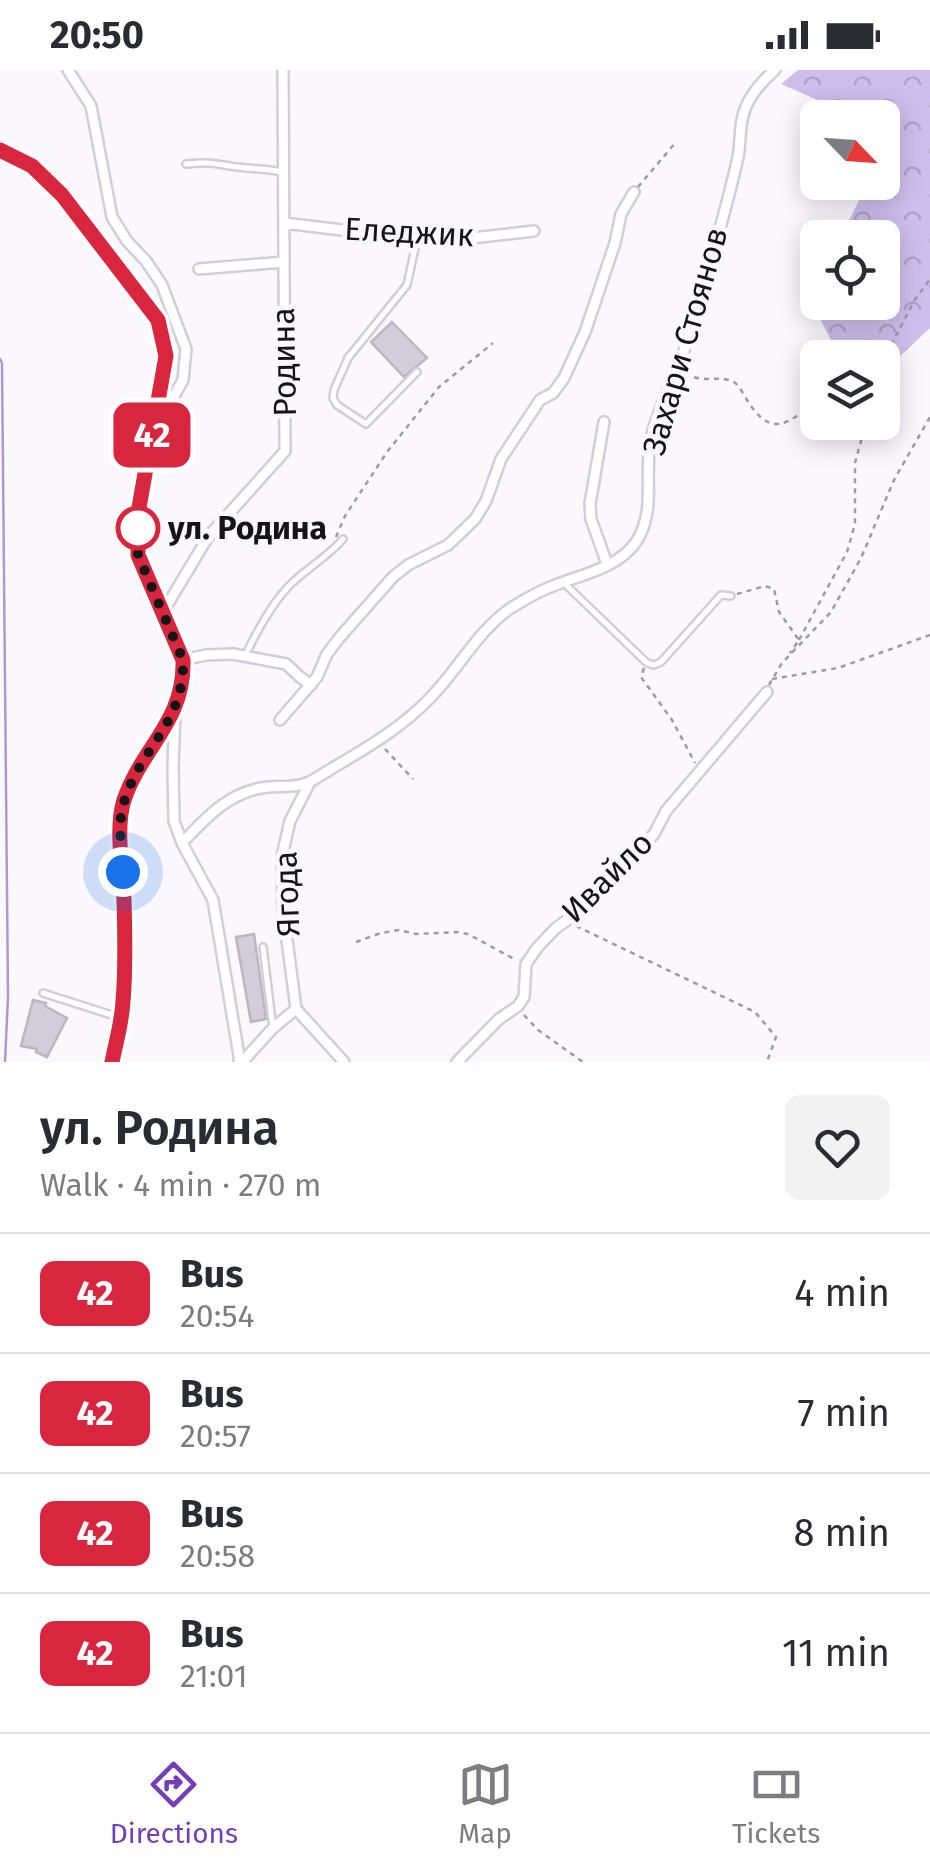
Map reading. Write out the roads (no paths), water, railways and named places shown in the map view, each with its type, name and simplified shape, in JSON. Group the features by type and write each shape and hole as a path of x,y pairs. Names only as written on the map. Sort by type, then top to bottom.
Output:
{"street":[{"path":"68,70 91,106 112,217 162,285 186,349 183,380 152,436"},
{"name":"Родина","path":"164,612 208,537 285,451 283,70"},
{"name":"Захари Стоянов","path":"182,843 226,802 259,788 309,784 399,726 430,699 508,610 542,590 587,575 634,546 650,509 648,466 652,436 678,368 738,155 744,112 756,90 774,70"},
{"path":"0,150 32,166 62,195 158,320 166,356 138,513 138,555 183,660 172,767 174,821 213,900 243,1061"},
{"path":"280,720 317,677 327,654 393,577 448,545 480,510 501,459 540,400 554,393 564,378 586,328 622,214 634,192"},
{"name":"Еледжик","path":"284,223 417,239 454,240 534,231"},
{"path":"199,268 283,262"},
{"path":"604,422 590,504 591,519 608,564"},
{"path":"183,660 206,655 245,656 286,664 312,684"},
{"name":"Ивайло","path":"457,1062 524,997 526,964 537,948 654,834 666,811 767,692"},
{"path":"112,1062 121,1018 123,802 176,710"},
{"name":"Ягода","path":"296,1008 282,856 290,820 309,784"},
{"path":"243,1061 296,1008 344,1062"}],"lane":[{"path":"186,164 213,162 283,172"},
{"path":"417,239 406,285 348,358 334,398 366,424 417,372"},
{"path":"245,656 288,587 343,539"},
{"path":"562,582 647,663 654,665 721,595 731,596"},
{"path":"262,948 273,1028"},
{"path":"44,993 121,1018"}],"waterway":[{"path":"0,359 8,997 5,1062"}],"place":[{"name":"ул. Родина","path":"138,528"}]}
